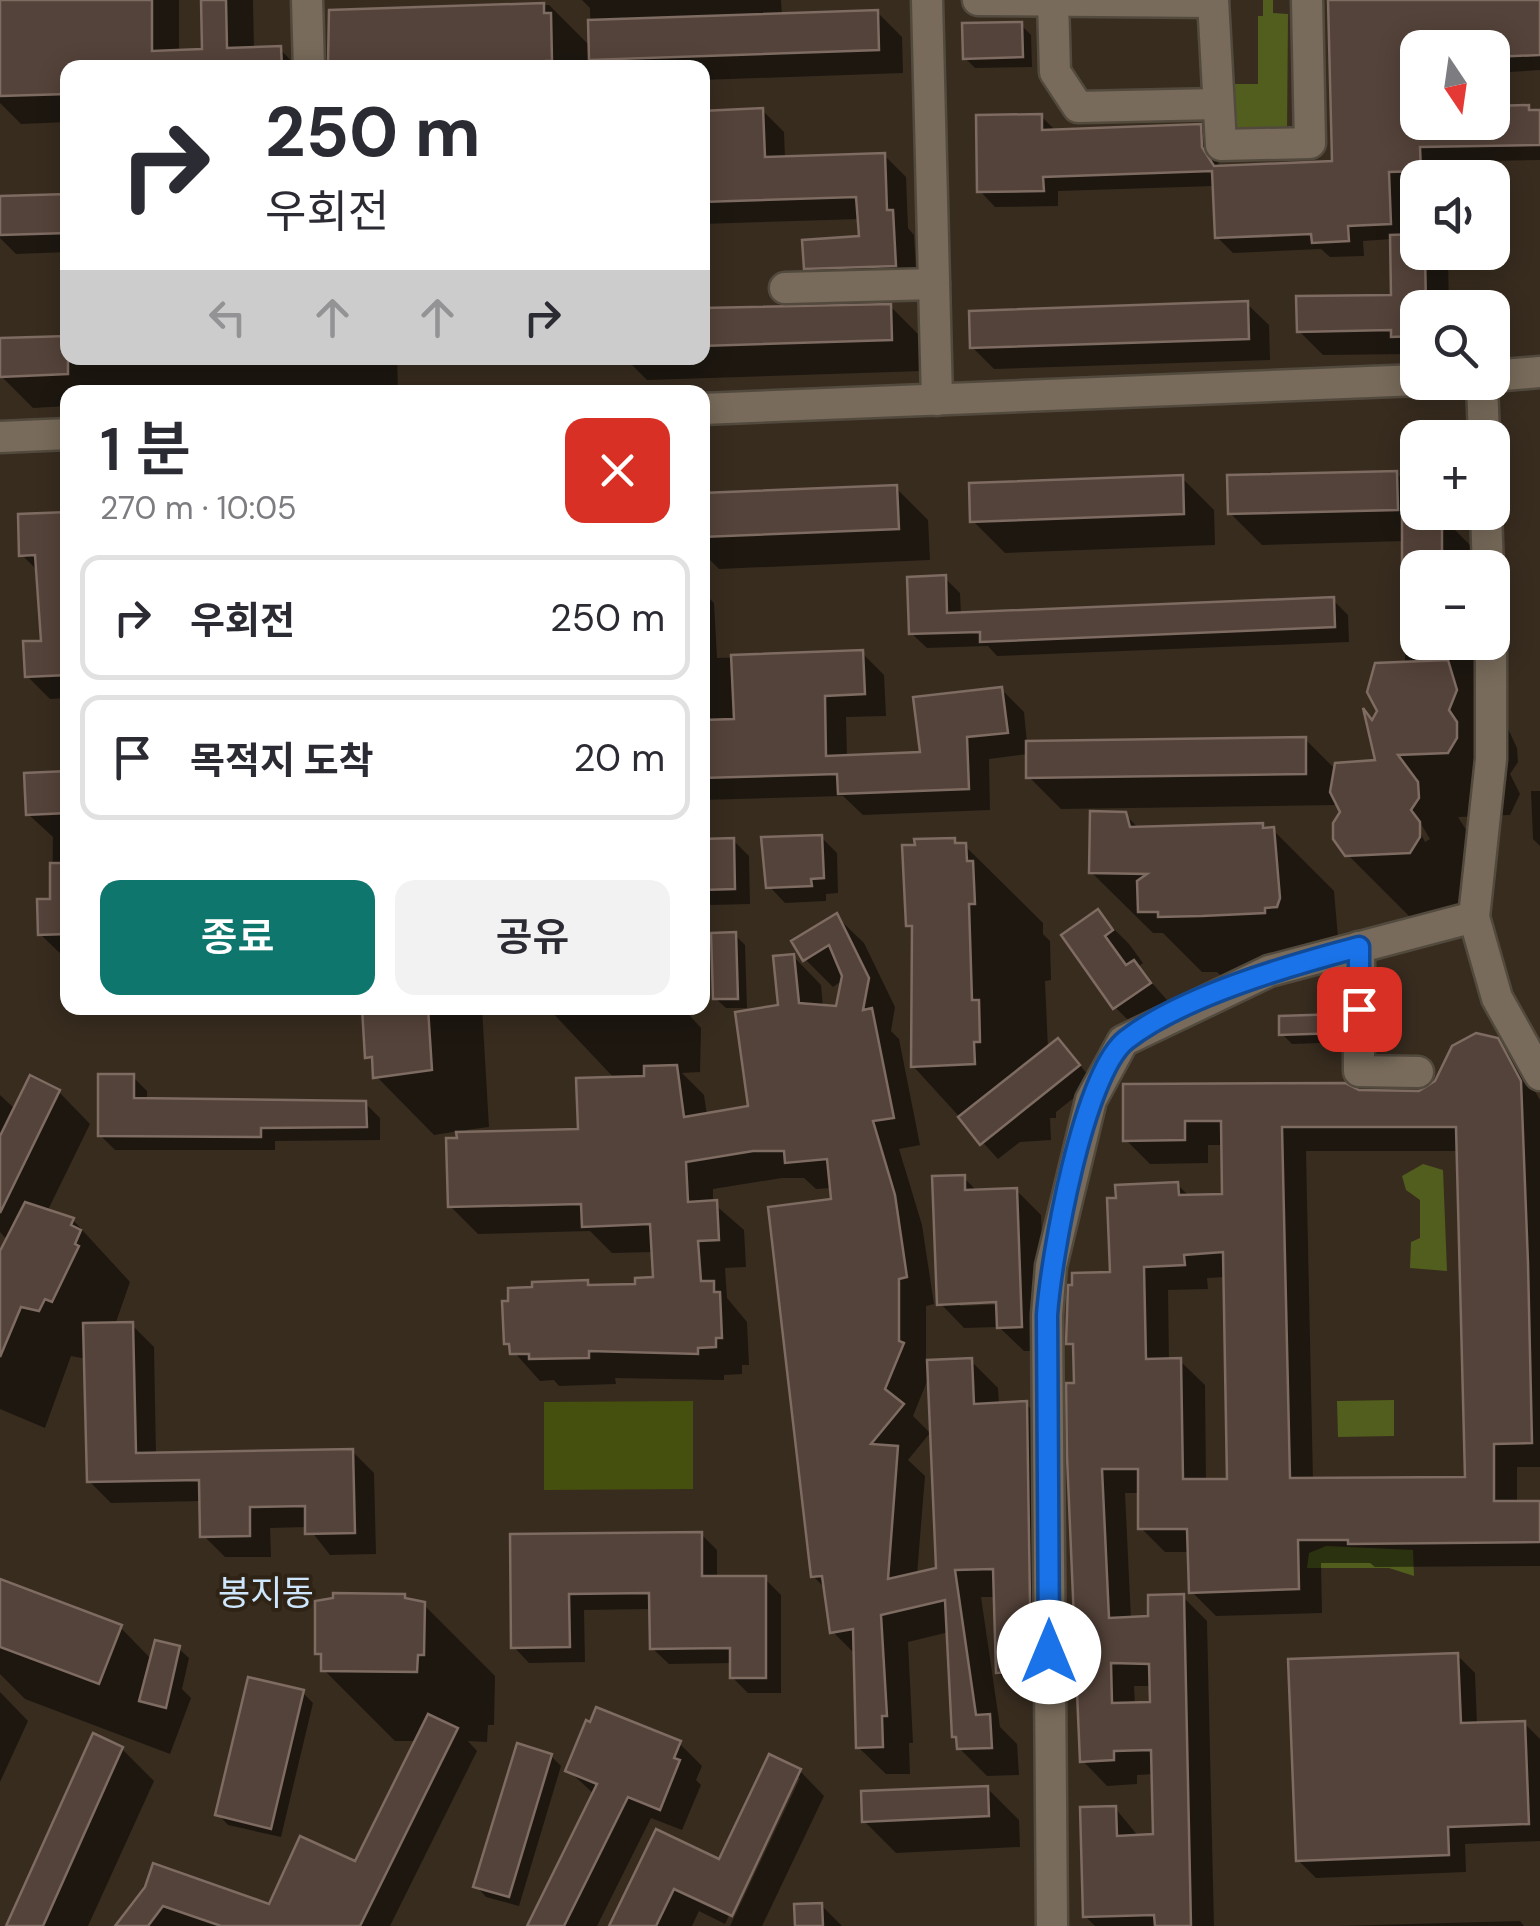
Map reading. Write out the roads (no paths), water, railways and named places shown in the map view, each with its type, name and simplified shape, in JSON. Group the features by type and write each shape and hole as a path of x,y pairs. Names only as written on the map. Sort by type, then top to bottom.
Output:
{"street":[{"path":"307,0 309,60"},
{"path":"937,400 926,0 961,0"},
{"path":"978,0 1213,1 1221,146 1310,144 1307,0"},
{"path":"1052,1 1055,72 1078,107 1218,104"},
{"path":"785,288 934,284"},
{"path":"1510,374 1540,372"},
{"path":"710,409 1400,381"},
{"path":"0,436 60,434"},
{"path":"1491,660 1491,759 1474,917 1497,998 1540,1075"},
{"path":"1052,1926 1047,1315 1050,1266 1091,1100 1123,1042 1148,1027 1269,971 1474,917"},
{"path":"1359,947 1359,1072 1418,1072"}],"district":[{"name":"봉지동","path":"266,1593"}]}
